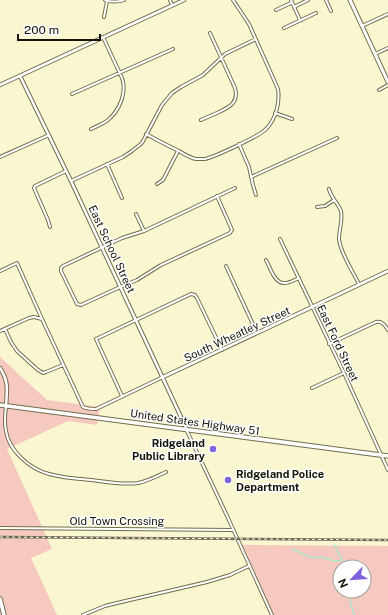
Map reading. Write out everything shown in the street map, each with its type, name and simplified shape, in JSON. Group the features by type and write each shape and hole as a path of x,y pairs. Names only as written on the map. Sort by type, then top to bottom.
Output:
{"main road":[{"path":"350,0 388,84"},
{"name":"United States Highway 51","path":"0,405 388,456"},
{"path":"0,599 4,615"}],"street":[{"path":"104,17 106,1 124,0"},
{"path":"170,0 172,5"},
{"path":"0,85 184,0"},
{"path":"146,134 191,158 205,159 263,132 270,125 279,100 278,89 249,24 233,0"},
{"path":"294,7 308,0"},
{"path":"326,0 331,11"},
{"path":"276,10 291,1 300,20"},
{"path":"284,28 316,13"},
{"path":"362,26 388,14"},
{"path":"200,120 228,108 233,104 236,98 235,88 210,33"},
{"path":"92,129 109,119 115,112 124,92 124,83 103,38"},
{"path":"71,181 132,152 142,143 162,105 169,96 177,89 203,75 221,57 256,39"},
{"path":"375,54 388,48"},
{"path":"72,94 173,49"},
{"name":"East School Street","path":"20,76 71,181 187,430"},
{"path":"380,90 388,84"},
{"path":"275,113 292,119"},
{"path":"0,157 48,135"},
{"path":"251,177 337,138"},
{"path":"239,144 247,162 256,195"},
{"path":"158,184 162,180 178,151"},
{"path":"107,164 122,198"},
{"path":"50,227 34,188 35,186 66,171"},
{"path":"217,196 232,232 161,265 137,280 81,305 76,303 61,271 63,266 122,238 144,231 217,196 235,188"},
{"path":"329,189 331,196 341,212 342,220 339,237 340,244 359,285"},
{"path":"317,207 325,206 334,200"},
{"path":"136,214 144,231"},
{"name":"East Ford Street","path":"280,239 344,373 388,470"},
{"path":"266,260 278,281 288,283 299,278"},
{"path":"0,271 17,263 63,365 46,372 38,370 17,350 5,328"},
{"path":"226,266 257,334"},
{"name":"South Wheatley Street","path":"63,365 83,407 96,409 388,271"},
{"path":"122,396 96,339 191,294 195,295 222,350"},
{"path":"0,331 29,318 34,317 42,319"},
{"path":"329,344 376,322 382,323 388,330"},
{"path":"0,368 7,380 8,388 4,416 9,441 23,460 32,467 59,476 126,484 144,482 166,472"},
{"path":"312,388 344,373"},
{"path":"187,430 272,615"},
{"name":"Old Town Crossing","path":"0,528 233,530"},
{"path":"83,615 105,606 208,582 249,566"}],"shaded area":[{"path":"0,357 47,400 100,407 97,425 68,421 7,449 52,549 31,558 57,615 0,615"},
{"path":"242,545 388,546 388,615 274,615"}],"waterway":[{"path":"292,549 316,558 321,557 334,561 342,560 334,544"},
{"path":"350,599 354,615"}],"railway":[{"path":"0,537 388,540"}],"place":[{"name":"Ridgeland Public Library","path":"213,449"},
{"name":"Ridgeland Police Department","path":"228,480"}]}
